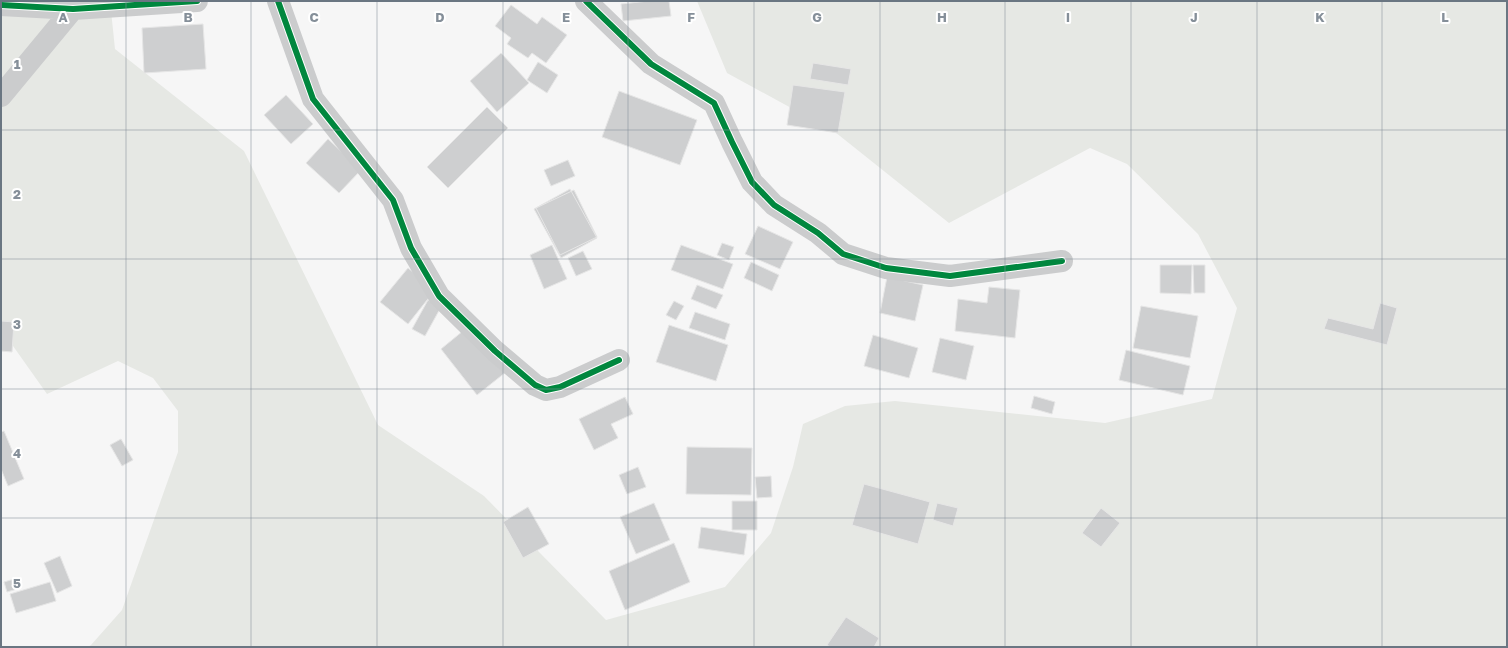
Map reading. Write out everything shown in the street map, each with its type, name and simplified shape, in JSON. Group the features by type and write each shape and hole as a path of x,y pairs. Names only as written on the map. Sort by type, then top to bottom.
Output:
{"street":[{"path":"1,5 197,1"},
{"path":"278,1 313,99 393,200 411,248 439,296 495,351 535,385 546,390 560,387 619,360"},
{"path":"586,1 651,64 714,103 752,182 774,205 818,233 843,254 886,268 950,276 1062,261"},
{"path":"1,96 78,4"}],"shaded area":[{"path":"1,1 110,1 115,49 244,151 378,425 484,496 606,620 725,587 771,533 793,467 803,424 845,406 895,401 1105,423 1212,399 1237,308 1198,234 1127,164 1090,148 949,223 835,132 727,73 697,1 1507,1 1507,647 88,647 122,610 178,452 178,411 153,378 118,361 47,394 1,329"}],"building":[{"path":"649,1 669,1 671,16 623,21 621,4"},
{"path":"511,5 537,24 542,17 567,35 546,63 532,53 528,58 507,44 511,38 495,26"},
{"path":"203,24 206,69 144,73 142,28"},
{"path":"501,53 529,83 497,112 470,81"},
{"path":"538,62 558,75 547,93 527,80"},
{"path":"813,63 851,69 848,85 810,79"},
{"path":"793,85 845,92 838,133 787,125"},
{"path":"619,91 697,120 680,165 602,137"},
{"path":"286,95 313,124 291,144 264,115"},
{"path":"487,107 508,128 448,188 427,167"},
{"path":"328,139 361,170 339,193 306,163"},
{"path":"568,160 575,176 551,186 544,170"},
{"path":"570,189 597,238 561,258 534,209"},
{"path":"574,190 597,237 560,255 536,208"},
{"path":"758,226 793,242 780,269 745,254"},
{"path":"722,243 734,247 729,260 717,255"},
{"path":"552,245 567,279 544,289 530,255"},
{"path":"681,245 733,264 723,289 671,270"},
{"path":"583,251 592,269 576,276 568,258"},
{"path":"751,262 779,275 772,291 744,278"},
{"path":"1160,265 1192,265 1191,294 1160,293"},
{"path":"1193,265 1205,265 1205,293 1194,293"},
{"path":"408,268 435,290 408,324 380,302"},
{"path":"887,277 923,285 915,321 880,313"},
{"path":"697,285 723,295 716,309 691,299"},
{"path":"989,287 1020,290 1015,338 955,331 958,299 987,303"},
{"path":"428,300 441,307 425,336 412,329"},
{"path":"674,301 684,306 676,320 666,315"},
{"path":"1380,303 1397,308 1387,345 1324,329 1328,318 1373,329"},
{"path":"1141,306 1198,316 1190,358 1133,348"},
{"path":"695,312 730,324 725,340 689,328"},
{"path":"1,321 14,322 12,352 1,351"},
{"path":"669,325 728,345 716,381 656,362"},
{"path":"469,326 506,372 477,395 441,349"},
{"path":"873,335 918,348 909,378 864,366"},
{"path":"940,338 974,346 966,380 932,372"},
{"path":"1126,350 1190,366 1183,395 1119,380"},
{"path":"1034,396 1055,402 1052,414 1031,408"},
{"path":"625,397 633,414 611,424 618,438 594,450 579,419"},
{"path":"4,431 24,479 8,486 1,469 1,432"},
{"path":"121,439 133,460 122,466 110,445"},
{"path":"687,447 752,448 751,495 686,494"},
{"path":"638,467 646,487 627,494 619,475"},
{"path":"771,476 772,497 757,498 755,477"},
{"path":"864,484 930,502 918,544 852,525"},
{"path":"732,501 757,501 757,530 732,530"},
{"path":"654,503 670,540 636,554 620,517"},
{"path":"937,503 958,508 953,526 933,520"},
{"path":"528,507 549,544 523,558 503,522"},
{"path":"1101,508 1120,523 1101,547 1082,533"},
{"path":"701,527 747,534 744,555 698,548"},
{"path":"674,543 690,582 625,610 609,571"},
{"path":"60,556 72,586 57,593 44,563"},
{"path":"14,579 17,589 7,592 4,582"},
{"path":"50,582 56,601 16,613 10,594"},
{"path":"846,617 879,638 874,647 830,647 827,645"}],"cycle path":[{"path":"1,5 73,9 197,1"},
{"path":"278,1 313,99 393,200 411,248 439,296 495,351 535,385 546,390 560,387 619,360"},
{"path":"586,1 651,64 714,103 752,182 774,205 818,233 843,254 886,268 950,276 1062,261"}]}
